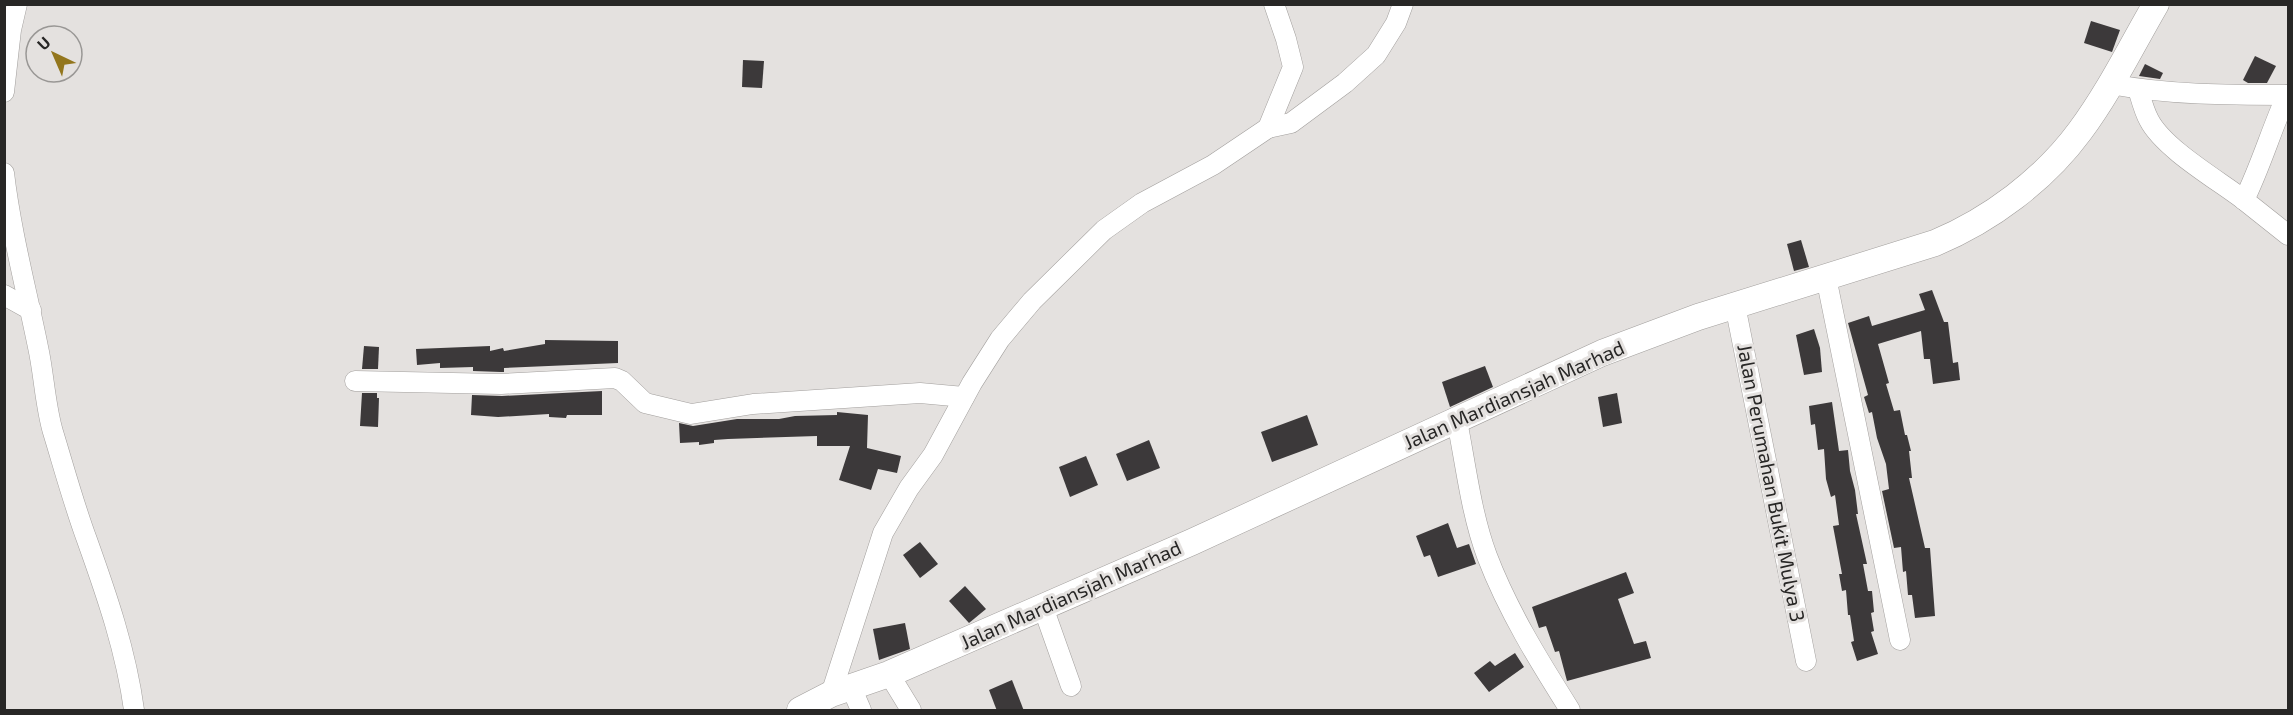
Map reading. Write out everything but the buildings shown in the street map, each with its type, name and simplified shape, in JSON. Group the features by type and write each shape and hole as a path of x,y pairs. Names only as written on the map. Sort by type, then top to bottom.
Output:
{"street":[{"path":"4,92 11,30 17,4"},
{"path":"1268,128 1293,67 1287,39 1274,4"},
{"path":"847,698 883,533 909,488 933,455 1000,339 1026,308 1104,230 1142,203 1213,165 1268,128 1292,123 1345,83 1376,56 1396,22 1403,4"},
{"name":"Jalan Mardiansjah Marhad","path":"800,711 847,698 889,674 1192,542 1602,353 1698,317 1935,243 1963,231 1990,215 2035,178 2079,132 2110,84 2156,4"},
{"path":"2110,84 2138,89 2203,94 2288,95 2276,118 2261,163 2244,200"},
{"path":"2138,89 2148,119 2156,131 2175,149 2289,235"},
{"path":"4,173 10,221 31,310 52,429 86,538 108,595 130,679 134,711"},
{"path":"1826,277 1900,640"},
{"path":"4,295 31,310"},
{"name":"Jalan Perumahan Bukit Mulya 3","path":"1736,305 1806,662"},
{"path":"355,381 501,384 615,378 627,384 645,403 691,414 753,404 920,393 964,398"},
{"path":"1457,421 1474,508 1486,554 1504,596 1570,711"},
{"path":"1043,607 1071,686"},
{"path":"889,674 911,711"}]}
